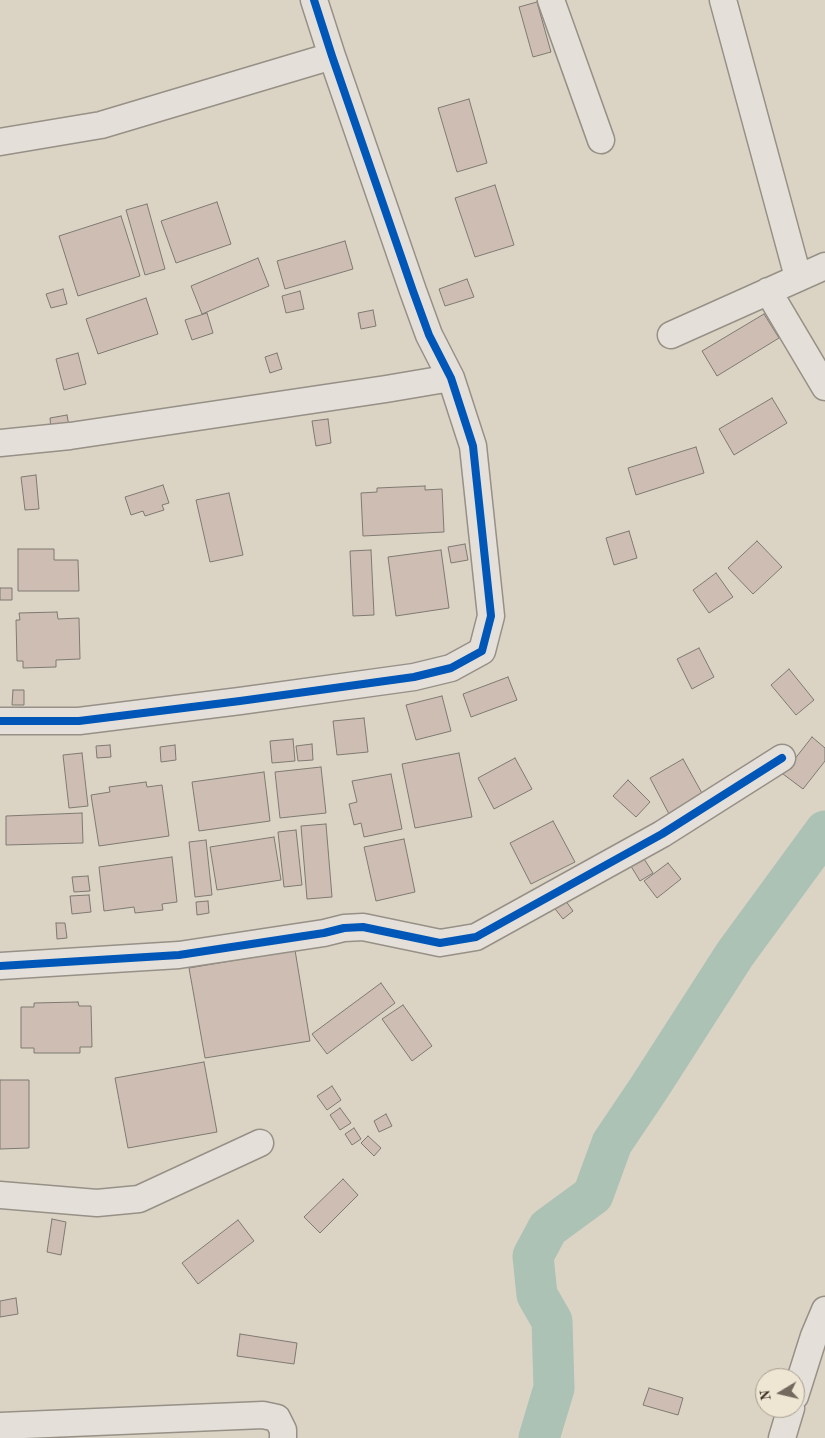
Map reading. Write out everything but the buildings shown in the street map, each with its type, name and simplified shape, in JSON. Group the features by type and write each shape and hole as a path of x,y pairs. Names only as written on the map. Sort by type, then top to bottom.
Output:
{"street":[{"path":"0,721 79,721 414,677 451,668 482,651 491,616 472,446 451,378 422,318 314,0"},
{"path":"551,0 601,140"},
{"path":"723,0 798,277"},
{"path":"0,142 101,125 332,56"},
{"path":"671,335 825,266"},
{"path":"768,291 825,387"},
{"path":"0,443 70,436 386,390 451,378"},
{"path":"0,966 179,955 344,928 363,927 440,943 476,937 662,834 782,758"},
{"path":"0,1195 97,1203 139,1199 260,1143"},
{"path":"804,1368 825,1310"},
{"path":"0,1426 263,1415 277,1418 283,1430 283,1438"},
{"path":"782,1438 788,1418"}],"waterway":[{"path":"539,1438 554,1388 552,1321 537,1295 533,1256 548,1228 593,1195 612,1143 735,954 825,831"}],"cycle path":[{"path":"0,721 79,721 414,677 451,668 482,651 491,616 473,446 451,378 429,335 413,291 314,0"},
{"path":"0,966 179,955 324,933 344,928 363,927 440,943 476,937 662,834 782,758"}]}
